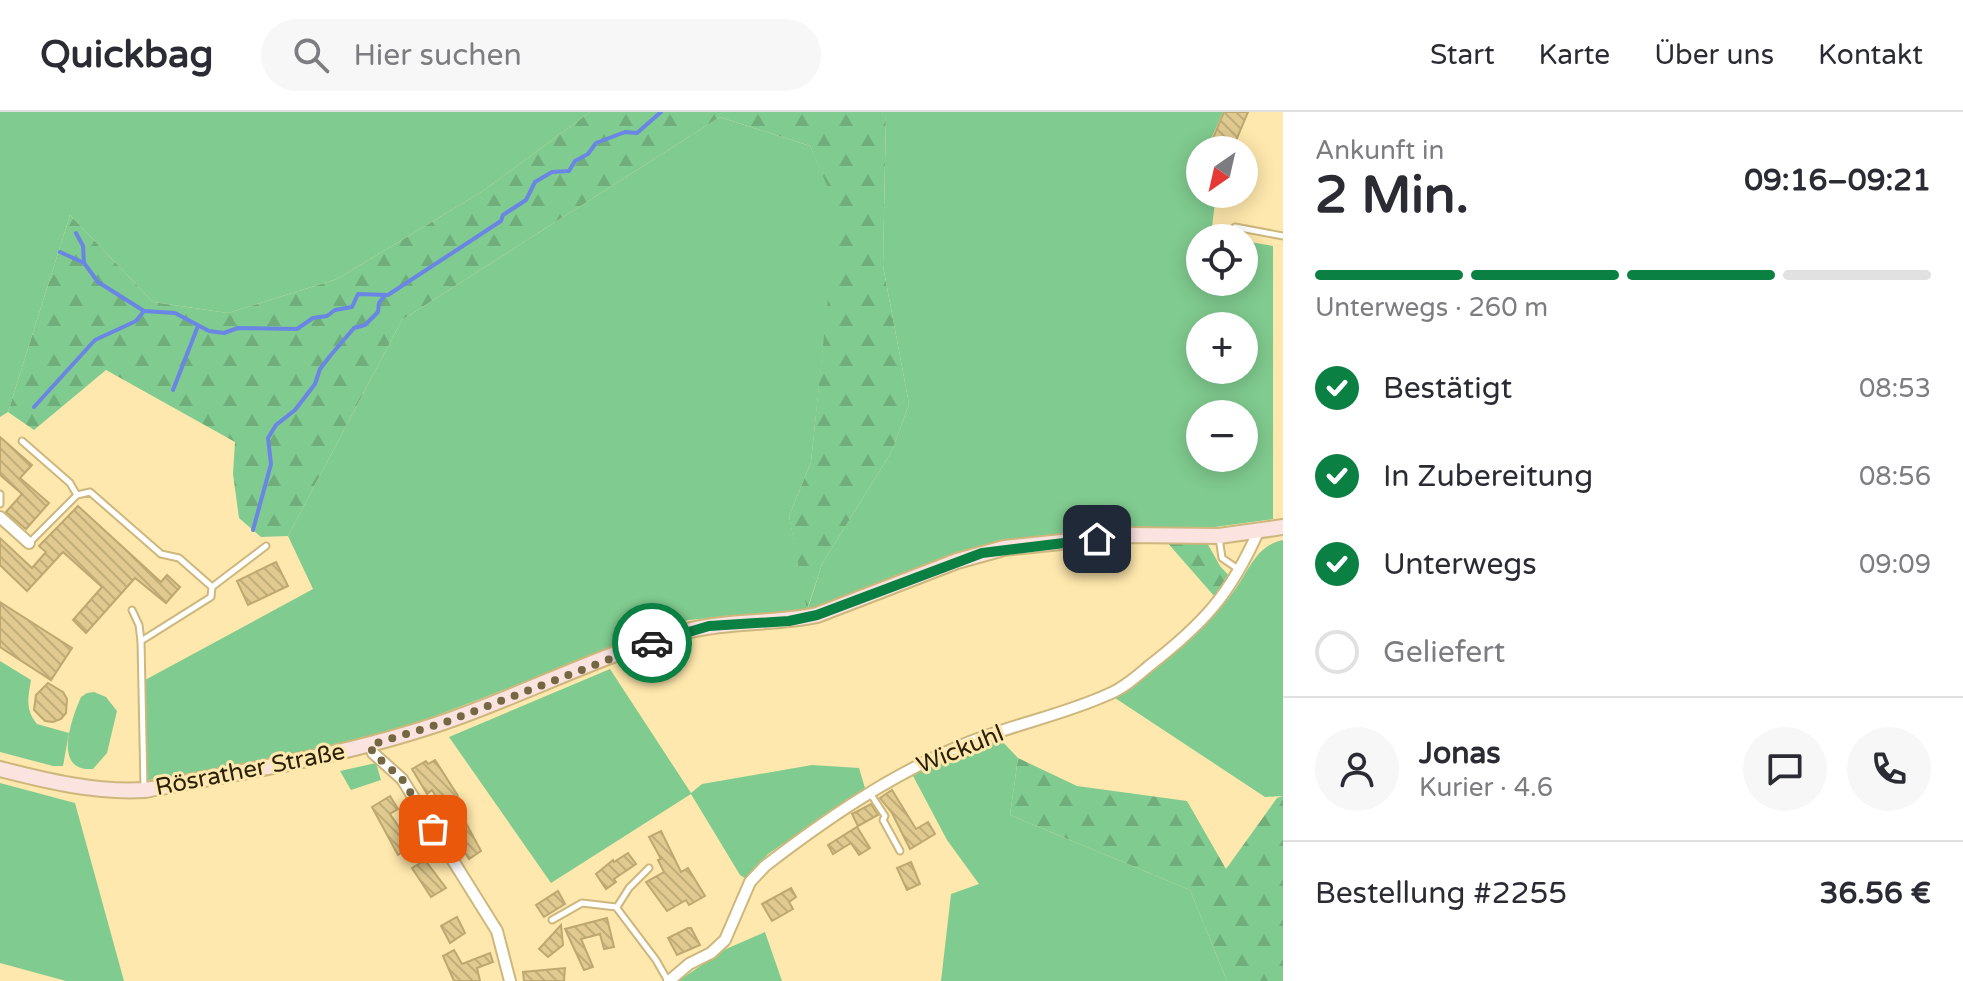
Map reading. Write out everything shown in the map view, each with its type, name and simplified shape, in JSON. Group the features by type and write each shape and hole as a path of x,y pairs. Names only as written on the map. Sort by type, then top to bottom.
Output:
{"street":[{"path":"0,517 29,543"},
{"name":"Rösrather Straße","path":"0,769 75,786 145,790 370,745 446,722 687,631 709,626 789,621 817,615 982,553 1128,535 1219,536 1283,527"},
{"name":"Wickuhl","path":"668,981 725,940 755,874 892,777 961,745 1065,712 1113,693 1192,631 1227,593 1258,532"},
{"path":"370,745 373,753 402,779 497,931 510,981"}],"lane":[{"path":"1258,231 1283,236"},
{"path":"22,441 70,483 77,495"},
{"path":"29,543 77,495 90,492 161,554 179,558 212,587"},
{"path":"0,494 0,504"},
{"path":"1219,536 1225,563 1241,570"},
{"path":"141,641 211,597 212,587 266,546"},
{"path":"132,610 139,625 141,641 142,781 145,790"},
{"path":"870,792 885,816 883,820 900,851"},
{"path":"616,907 649,868"},
{"path":"552,920 582,903 616,907 668,981"}],"green space":[{"path":"0,112 590,112 483,191 337,279 228,313 153,302 70,215 8,412 0,417"},
{"path":"590,112 886,112 883,266 909,404 892,451 822,564 807,610 789,516 811,462 837,209 810,146 720,117 402,320 288,536 261,537 239,518 233,474 235,442 106,370 34,430 8,412 70,215 153,302 228,313 337,279 483,191"},
{"path":"886,112 1223,112 1212,136 1186,136 1186,208 1214,208 1212,224 1186,224 1186,296 1258,296 1258,243 1273,246 1273,519 1200,529 970,550 807,610 688,620 401,729 225,769 142,781 145,680 313,589 288,536 402,320 720,117 810,146 838,209 811,462 789,516 808,608 822,564 892,451 909,404 883,266"},
{"path":"1165,540 1206,541 1231,578 1215,597"},
{"path":"1283,540 1283,796 1265,797 1115,698 1194,636 1222,607 1260,553"},
{"path":"0,661 31,680 29,708 37,724 69,733 63,766 0,752"},
{"path":"610,669 691,793 702,784 812,765 859,768 865,788 768,854 746,879 740,875 691,794 551,883 449,737"},
{"path":"94,692 106,697 117,711 107,753 93,769 80,768 72,762 69,754 70,731 81,697"},
{"path":"1000,739 1018,758 1010,815 1190,890 1227,981 941,981 951,894 979,884 947,840 912,774"},
{"path":"1018,758 1077,786 1187,801 1226,869 1277,798 1283,796 1283,981 1227,981 1190,890 1010,815"},
{"path":"376,763 381,780 351,790 340,771"},
{"path":"0,783 75,803 124,981 66,981 0,963"},
{"path":"765,932 782,981 678,981 726,949"}],"building":[{"path":"1224,112 1248,112 1238,136 1214,136"},
{"path":"0,437 32,465 20,478 49,503 26,529 6,512 22,494 0,475"},
{"path":"78,506 161,582 167,575 180,587 166,603 135,578 86,633 73,620 102,587 63,552 27,591 0,565 0,538 32,568 46,552 39,546"},
{"path":"276,562 288,586 248,605 237,581"},
{"path":"0,602 72,648 51,680 0,647"},
{"path":"48,683 63,692 67,699 66,713 53,722 45,721 34,710 36,695"},
{"path":"435,760 458,796 453,799 481,851 469,859 443,818 447,815 432,790 427,794 412,769"},
{"path":"892,790 916,829 928,822 935,834 910,849 892,813 880,798"},
{"path":"390,796 398,809 390,814 401,830 408,825 418,839 398,855 372,807"},
{"path":"871,804 878,815 858,826 852,814"},
{"path":"857,827 870,848 859,855 851,843 833,854 828,845"},
{"path":"661,831 681,872 688,868 705,896 689,905 686,900 667,911 646,882 664,872 649,837"},
{"path":"628,853 636,864 614,879 616,882 606,889 596,874"},
{"path":"425,860 446,888 431,897 412,868"},
{"path":"911,862 920,884 907,890 897,868"},
{"path":"791,888 796,897 789,902 793,909 772,921 762,904"},
{"path":"558,891 565,904 544,917 536,905"},
{"path":"457,917 465,933 450,943 441,926"},
{"path":"607,918 614,947 604,949 600,934 581,939 593,967 584,970 565,929"},
{"path":"561,925 563,945 548,957 539,949"},
{"path":"691,928 700,945 677,955 668,938"},
{"path":"454,950 462,964 490,953 493,962 477,968 480,981 454,981 443,956"},
{"path":"565,968 564,981 524,981 523,972"}],"waterway":[{"path":"60,252 84,263 98,282 144,311 175,313 209,331 224,333 238,328 297,329 313,318 352,307 358,294 388,295 501,221 503,215 526,200 535,182 552,172 569,171 575,161 588,154 596,143 625,132 637,133 661,112"},
{"path":"76,233 83,246 84,263"},
{"path":"253,530 271,464 268,438 276,425 295,410 315,384 320,369 354,328 365,325 378,312 379,303 385,295"},
{"path":"34,407 95,340 136,321 144,311"},
{"path":"173,390 198,326"}],"way so far":[{"path":"433,829 402,779 373,753 370,745 446,722 652,643"}],"route":[{"path":"652,643 709,626 789,621 817,615 982,553 1097,539"}]}
